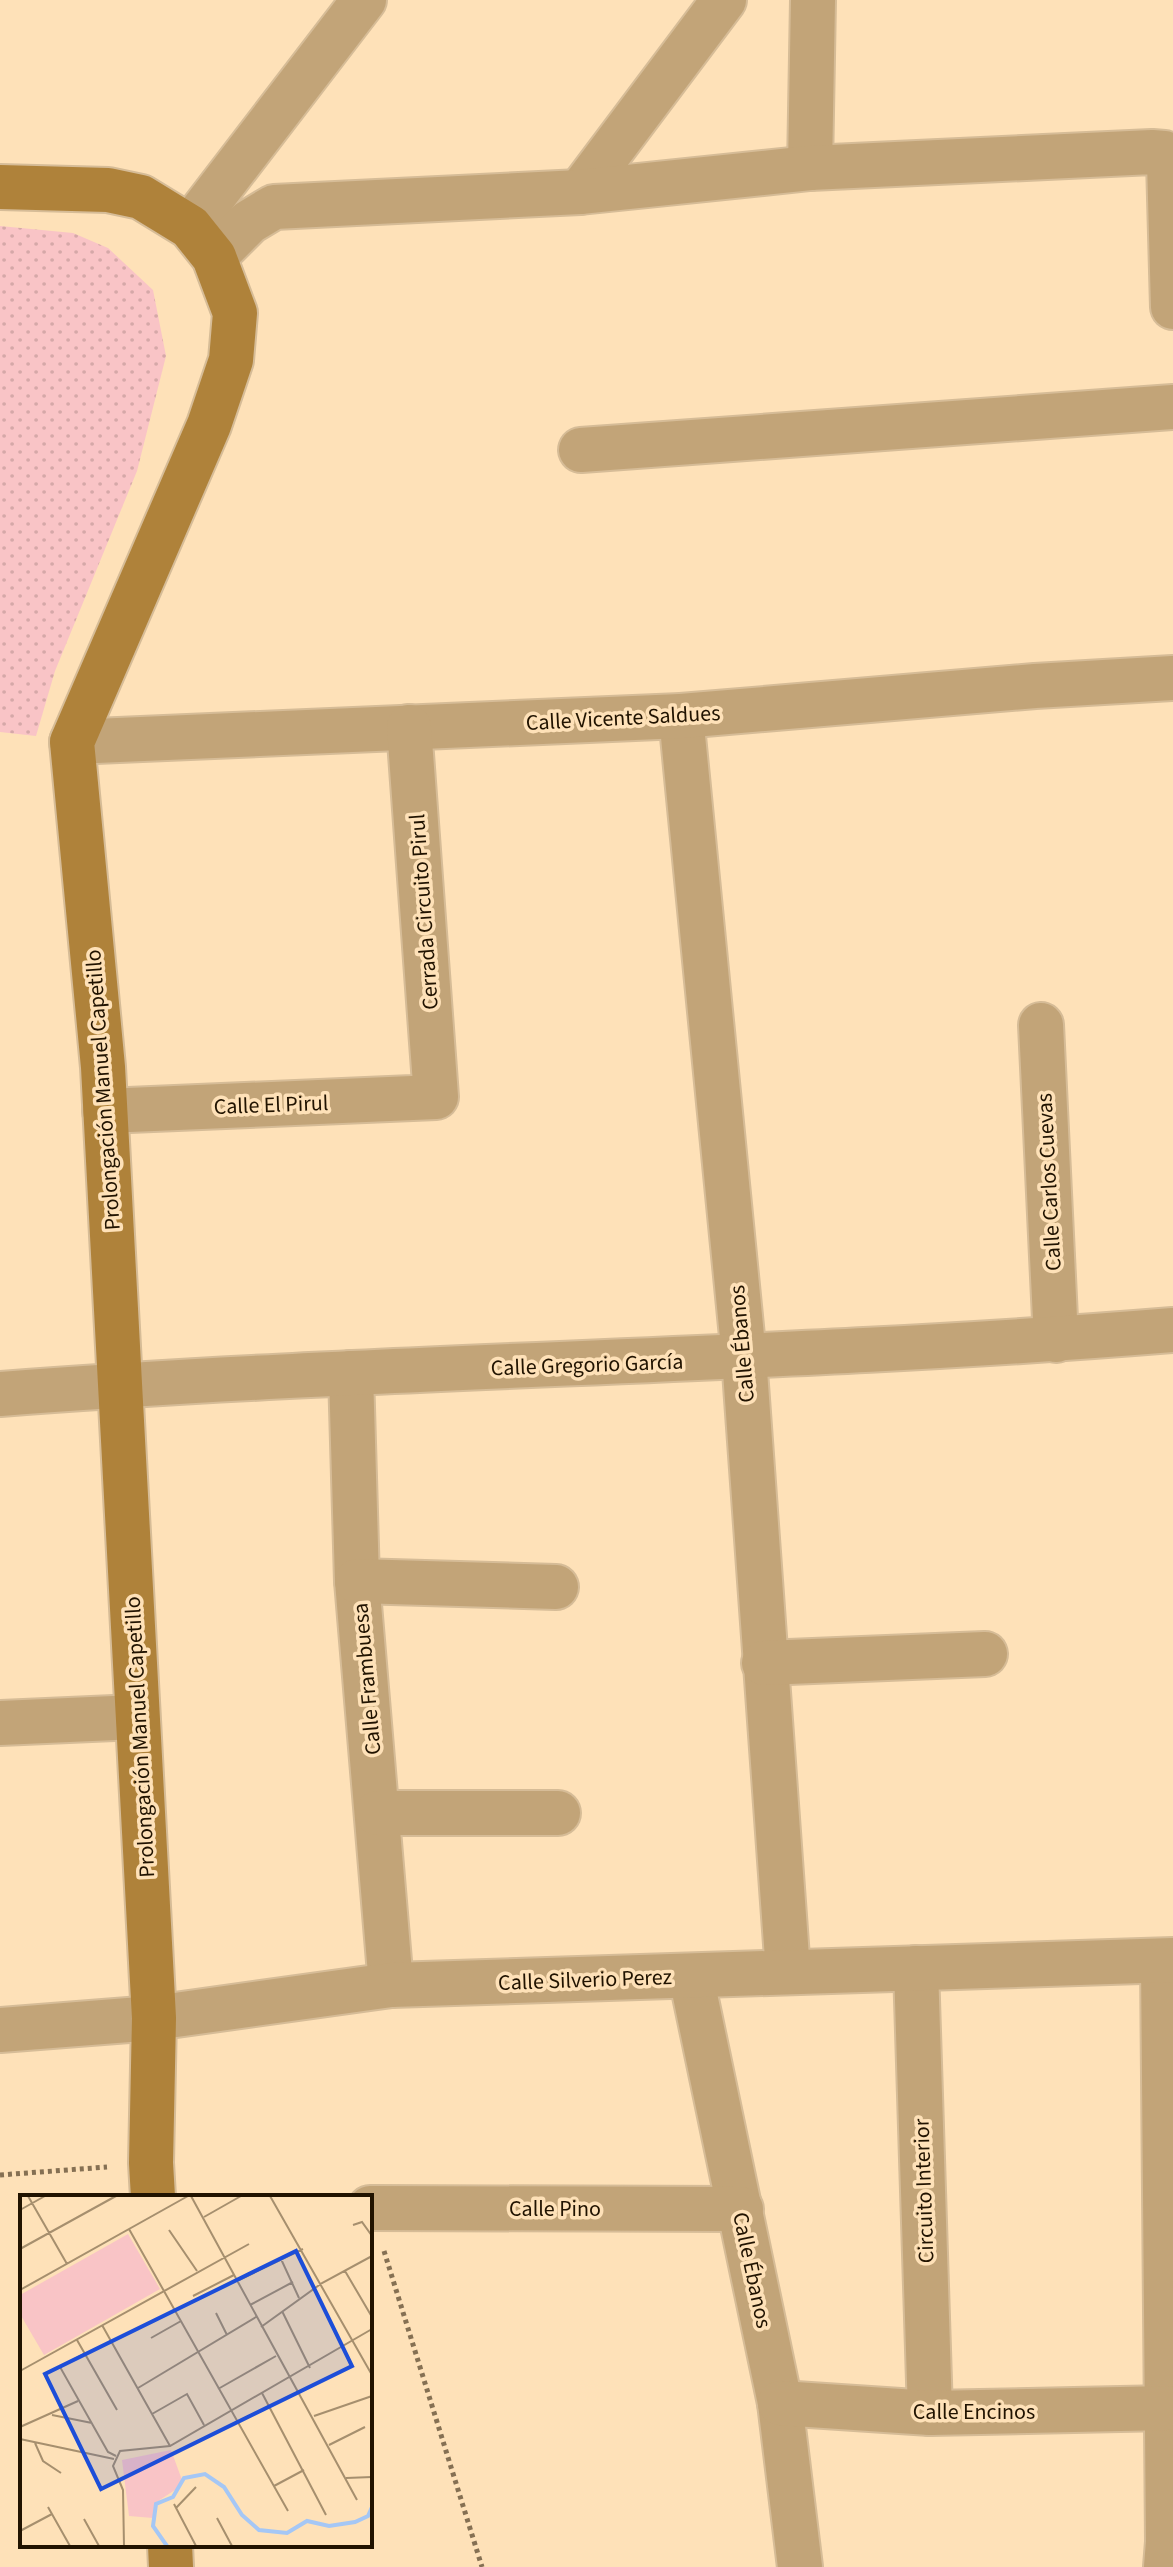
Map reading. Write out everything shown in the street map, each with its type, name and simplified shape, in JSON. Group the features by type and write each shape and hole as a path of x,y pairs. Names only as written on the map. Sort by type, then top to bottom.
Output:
{"street":[{"path":"202,242 364,0"},
{"path":"580,192 724,0"},
{"path":"810,168 813,0"},
{"path":"202,242 249,222 274,207 580,192 810,168 1164,153 1169,161 1173,307"},
{"path":"0,187 108,190 141,197 202,242"},
{"name":"Prolongación Manuel Capetillo","path":"152,2180 154,2018 121,1385 105,1111 72,742 209,425 231,360 235,313 202,242"},
{"path":"581,450 1173,407"},
{"name":"Calle Vicente Saldues","path":"72,742 681,716 1035,686 1173,678"},
{"name":"Calle Ébanos","path":"681,716 744,1357 788,1972"},
{"name":"Cerrada Circuito Pirul","path":"409,727 436,1097"},
{"name":"Calle Carlos Cuevas","path":"1041,1025 1056,1340"},
{"name":"Calle El Pirul","path":"105,1111 436,1097"},
{"name":"Calle Gregorio García","path":"0,1394 351,1373 1056,1340 1173,1330"},
{"name":"Calle Frambuesa","path":"351,1373 357,1581 391,1985"},
{"path":"357,1581 556,1587"},
{"path":"764,1663 985,1654"},
{"path":"0,1723 137,1717"},
{"path":"377,1813 558,1813"},
{"path":"1166,2567 1168,1960"},
{"name":"Calle Silverio Perez","path":"0,2030 154,2018 391,1985 1168,1960"},
{"name":"Circuito Interior","path":"916,1968 930,2413"},
{"name":"Calle Ébanos","path":"691,1976 780,2403 800,2567"},
{"name":"Calle Pino","path":"372,2208 741,2209"},
{"name":"Calle Encinos","path":"780,2403 930,2413 1167,2408"},
{"path":"170,2547 171,2567"}],"path":[{"path":"0,2175 152,2180"},
{"path":"372,2214 482,2567"}],"shaded area":[{"path":"0,226 73,233 108,248 153,290 166,356 137,471 55,671 36,736 0,732"}]}
